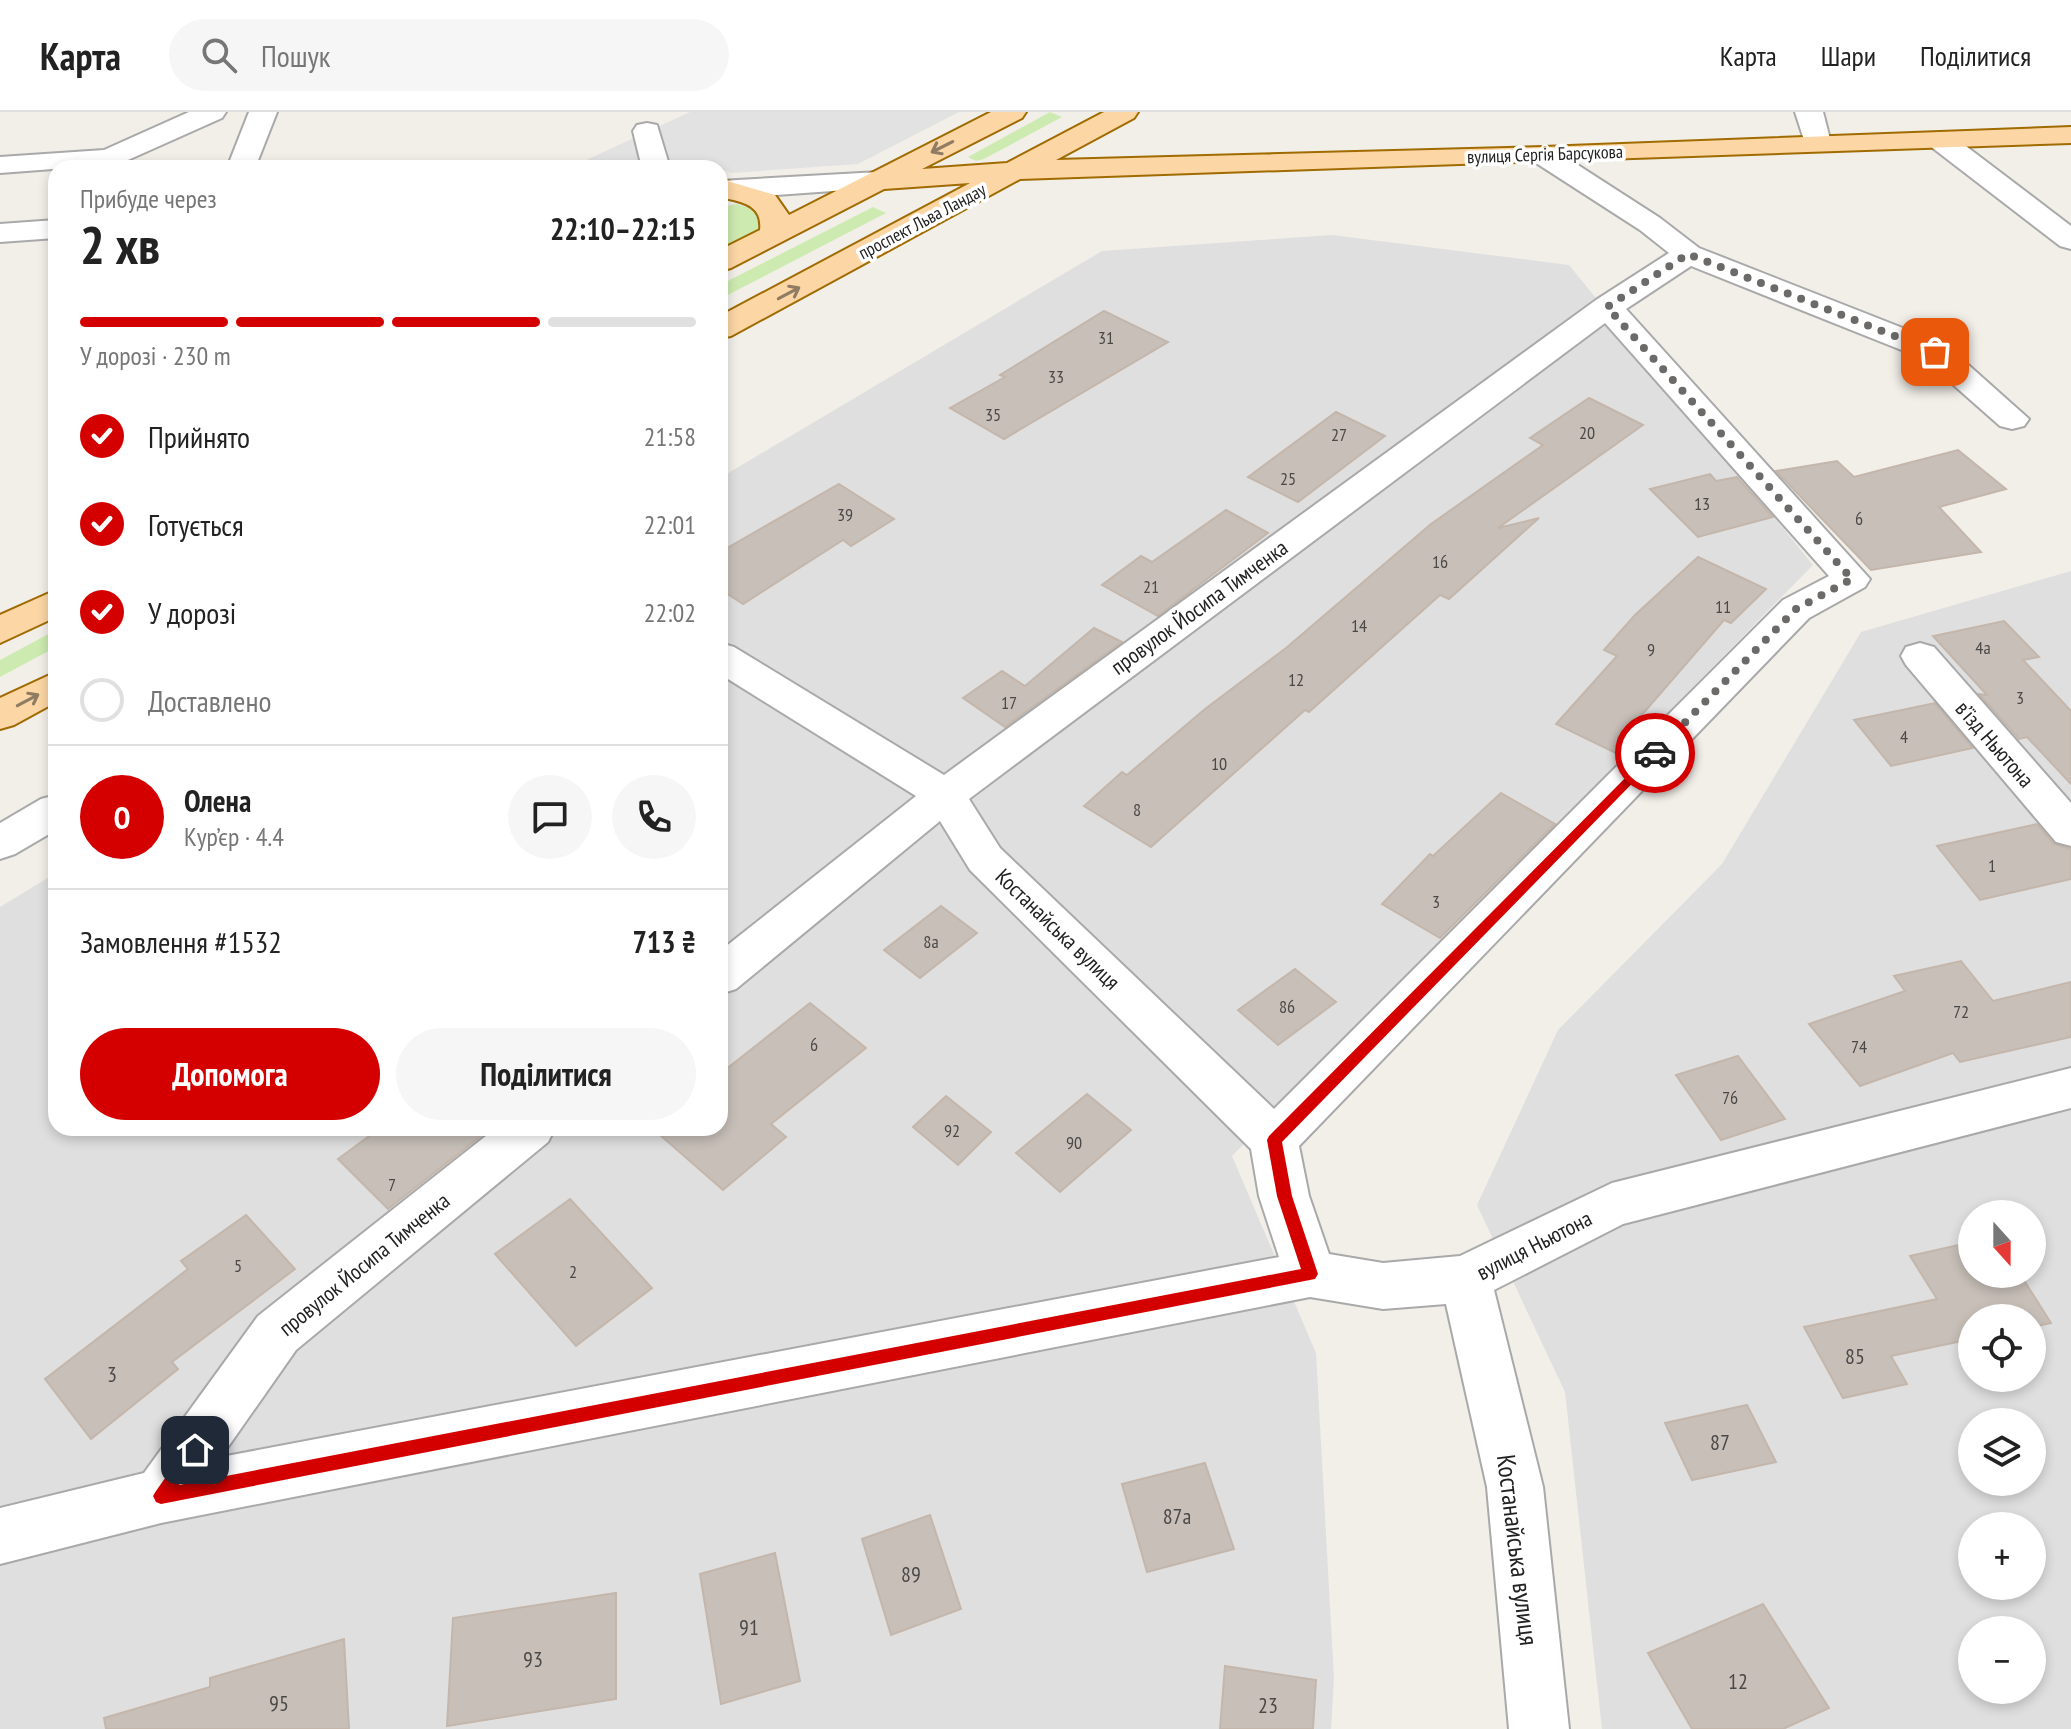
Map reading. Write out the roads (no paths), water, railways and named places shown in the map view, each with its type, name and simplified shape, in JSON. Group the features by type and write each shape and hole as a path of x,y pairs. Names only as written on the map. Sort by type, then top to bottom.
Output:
{"main road":[{"path":"728,258 1012,112"},
{"name":"проспект Льва Ландау","path":"728,325 1124,112"},
{"name":"вулиця Сергія Барсукова","path":"879,181 1019,170 1543,155 2071,135"},
{"path":"728,191 759,199 774,207 778,218 774,234"},
{"path":"0,630 48,606"},
{"path":"0,715 48,689"}],"street":[{"path":"78,160 109,158 212,112"},
{"path":"244,160 263,112"},
{"path":"1809,112 1817,143"},
{"path":"647,131 654,160"},
{"path":"1940,140 2071,240"},
{"path":"1543,155 1650,224 1688,254 1935,352 2012,419"},
{"path":"0,165 48,162"},
{"path":"728,190 879,181"},
{"path":"0,233 48,230"},
{"name":"провулок Йосипа Тимченка","path":"728,970 945,795 1607,307 1688,254"},
{"path":"1310,1274 1284,1196 1274,1140 1796,609 1852,579 1607,307"},
{"name":"в’їзд Ньютона","path":"1920,656 2071,831"},
{"name":"Костанайська вулиця","path":"728,661 945,795 985,859 1274,1140"},
{"path":"0,843 48,815"},
{"name":"вулиця Ньютона","path":"0,1536 161,1496 1310,1274 1383,1286 1466,1279 1612,1205 2071,1088"},
{"name":"провулок Йосипа Тимченка","path":"161,1496 277,1333 521,1136"},
{"name":"Костанайська вулиця","path":"1466,1279 1515,1487 1539,1729"}]}
